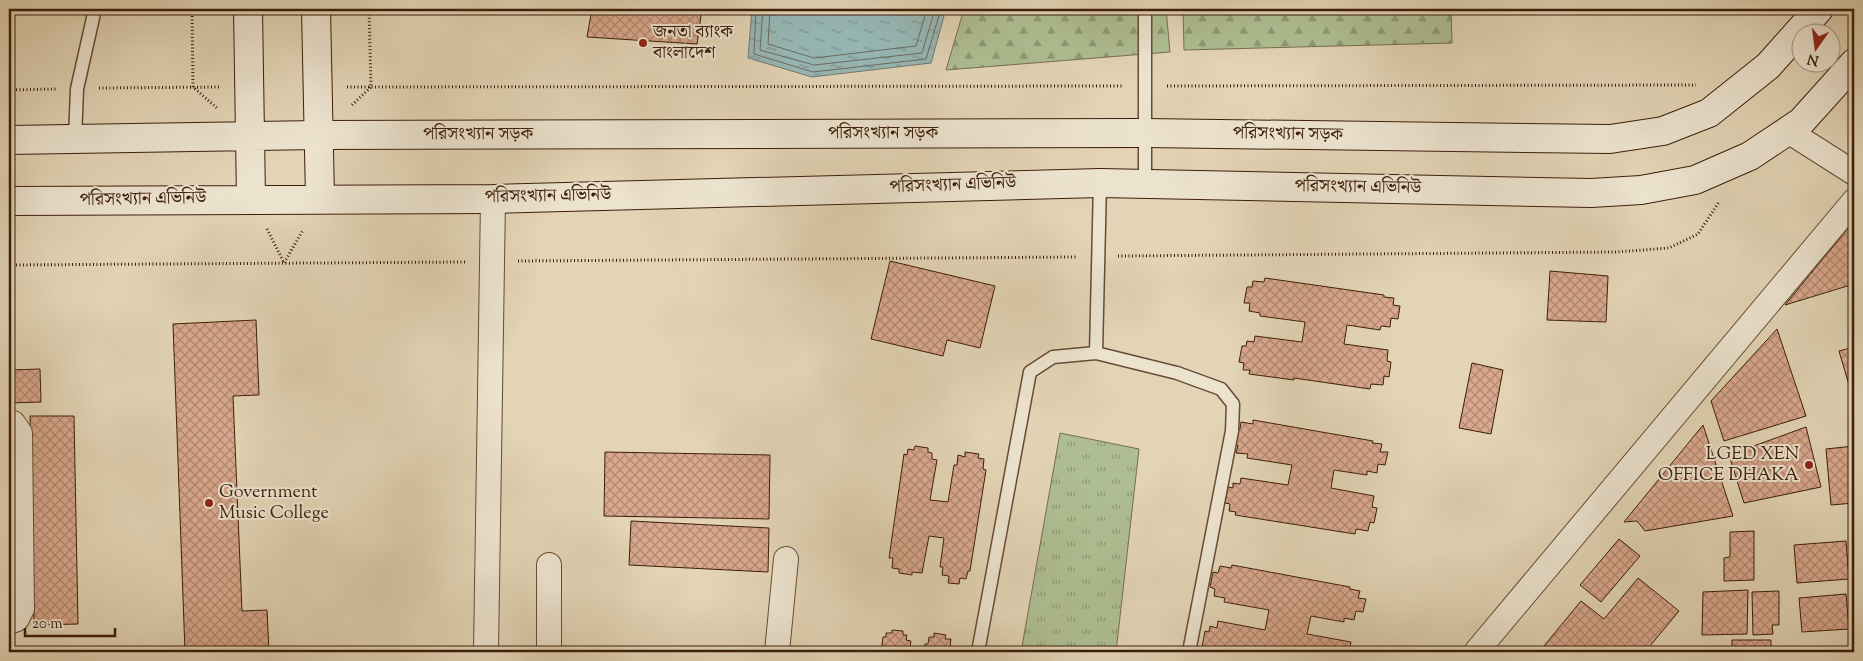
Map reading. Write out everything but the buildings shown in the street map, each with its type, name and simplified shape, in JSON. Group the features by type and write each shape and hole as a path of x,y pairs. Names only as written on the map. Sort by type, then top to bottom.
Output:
{"street":[{"path":"248,9 251,199"},
{"path":"316,9 320,198"},
{"name":"পরিসংখ্যান সড়ক","path":"9,140 319,135 1146,133 1610,139 1663,131 1709,113 1768,66 1819,9"},
{"name":"পরিসংখ্যান এভিনিউ","path":"9,201 320,198 493,199 1100,183 1591,193 1641,190 1695,180 1750,156 1801,122 1854,63"},
{"path":"1788,131 1854,173"},
{"path":"486,652 493,199"},
{"path":"1476,652 1854,201"},
{"path":"9,422 14,423 20,433 22,599 22,609 17,619 9,622"},
{"path":"777,652 786,560"},
{"path":"549,652 550,564"}],"lane":[{"path":"75,139 77,89 95,9"},
{"path":"1144,9 1145,183"},
{"path":"1096,353 1100,183"},
{"path":"978,652 1030,372 1053,357 1096,353 1176,373 1222,389 1233,404 1232,430 1189,652"}],"path":[{"path":"192,9 193,87 250,136"},
{"path":"319,135 371,87 370,9"},
{"path":"318,87 1744,85"},
{"path":"9,90 249,87"},
{"path":"9,265 1616,252 1669,248 1698,234 1724,195"}],"green space":[{"path":"964,9 1166,9 1170,52 946,70"},
{"path":"1183,9 1451,9 1452,43 1184,50"},
{"path":"1060,433 1139,449 1116,652 1021,652"}],"water":[{"path":"752,9 946,9 931,63 812,77 748,58"}],"place":[{"name":"জনতা ব্যাংক বাংলাদেশ","path":"643,43"},
{"name":"LGED XEN OFFICE DHAKA","path":"1809,465"},
{"name":"Government Music College","path":"209,503"}]}
